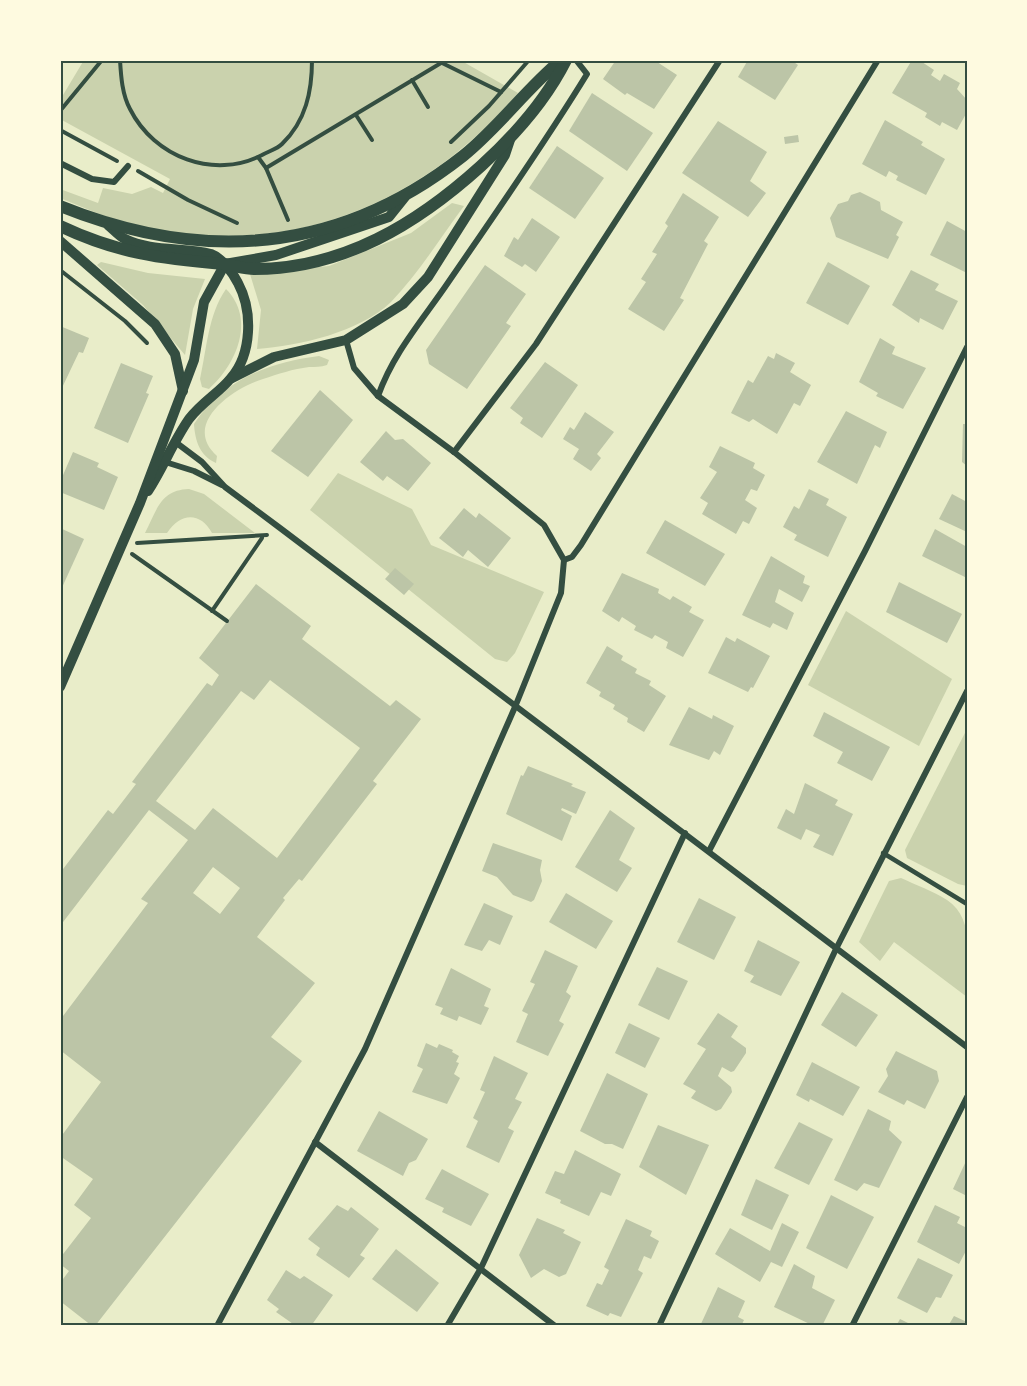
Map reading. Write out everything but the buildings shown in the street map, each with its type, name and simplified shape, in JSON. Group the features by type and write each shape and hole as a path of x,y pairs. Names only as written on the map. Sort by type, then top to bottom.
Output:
{"main road":[{"path":"60,206 108,225 185,241 224,243 323,229 405,197 464,155 493,129 545,73 561,60"},
{"path":"60,226 127,253 253,269 301,264 346,253 391,234 461,184 512,136 557,78 566,60"}],"street":[{"path":"378,396 387,370 403,345 444,290 587,74 576,60"},
{"path":"454,452 536,344 720,60"},
{"path":"564,560 572,557 581,545 878,60"},
{"path":"140,503 166,463 176,442 206,399 232,378 274,357 346,340 404,304 428,277 505,155 512,136"},
{"path":"60,163 92,179 114,182 128,166"},
{"path":"60,687 140,503 155,458 165,438 194,360 204,302 225,264 276,255 389,217 405,197"},
{"path":"108,225 125,239 151,246 213,255 225,264 243,292 249,333 244,352 232,378"},
{"path":"60,241 155,324 175,354 183,392"},
{"path":"217,1326 364,1049 515,707 561,593 564,560 544,525 454,452 378,396 354,368 346,340"},
{"path":"710,851 865,551 967,347"},
{"path":"165,438 176,442 202,462 225,487"},
{"path":"155,458 194,471 225,487 967,1047"},
{"path":"659,1326 836,949 967,691"},
{"path":"447,1326 481,1268 685,833"},
{"path":"852,1326 967,1097"},
{"path":"315,1142 555,1326"}],"lane":[{"path":"884,853 967,904"}],"path":[{"path":"60,111 102,60"},
{"path":"120,60 122,82 129,108 145,133 162,148 201,164 224,165 258,157 281,145 295,128 312,87 312,60"},
{"path":"435,60 501,92"},
{"path":"443,149 501,92 529,60"},
{"path":"266,168 441,63"},
{"path":"412,80 428,107"},
{"path":"356,115 372,140"},
{"path":"60,130 167,185 188,200 237,224 246,224"},
{"path":"258,157 266,168 289,222"},
{"path":"280,223 298,219"},
{"path":"60,270 125,321 151,348"},
{"path":"122,546 144,541 263,537 280,528"},
{"path":"212,611 263,537"},
{"path":"122,546 227,621"}],"green space":[{"path":"84,60 460,60 518,93 481,131 441,164 398,191 353,212 305,227 255,235 204,236 151,229 127,223 60,198 60,189 98,203 103,188 132,194 151,187 163,193 170,179 60,119 60,100"},
{"path":"452,203 464,206 411,280 378,313 363,322 328,336 291,345 257,349 261,310 250,274 329,266 411,233"},
{"path":"101,262 148,273 205,279 193,309 185,355 143,305 97,265"},
{"path":"226,289 235,301 240,314 239,341 228,367 209,389 202,387 200,379 215,310"},
{"path":"319,356 329,360 327,365 297,369 263,379 238,390 226,399 215,409 208,420 205,432 207,444 217,456 216,463 202,452 197,442 194,424 218,396 233,385 265,369"},
{"path":"338,473 412,509 431,545 544,592 515,653 507,662 495,659 310,510"},
{"path":"189,489 204,494 255,533 212,533 202,521 190,517 178,521 167,533 145,533 165,497 179,490"},
{"path":"846,611 952,679 919,746 808,685"},
{"path":"967,729 967,886 958,884 907,858 905,850"},
{"path":"901,878 947,900 963,919 967,931 969,959 967,997 894,942 880,961 859,942 889,881"}]}
